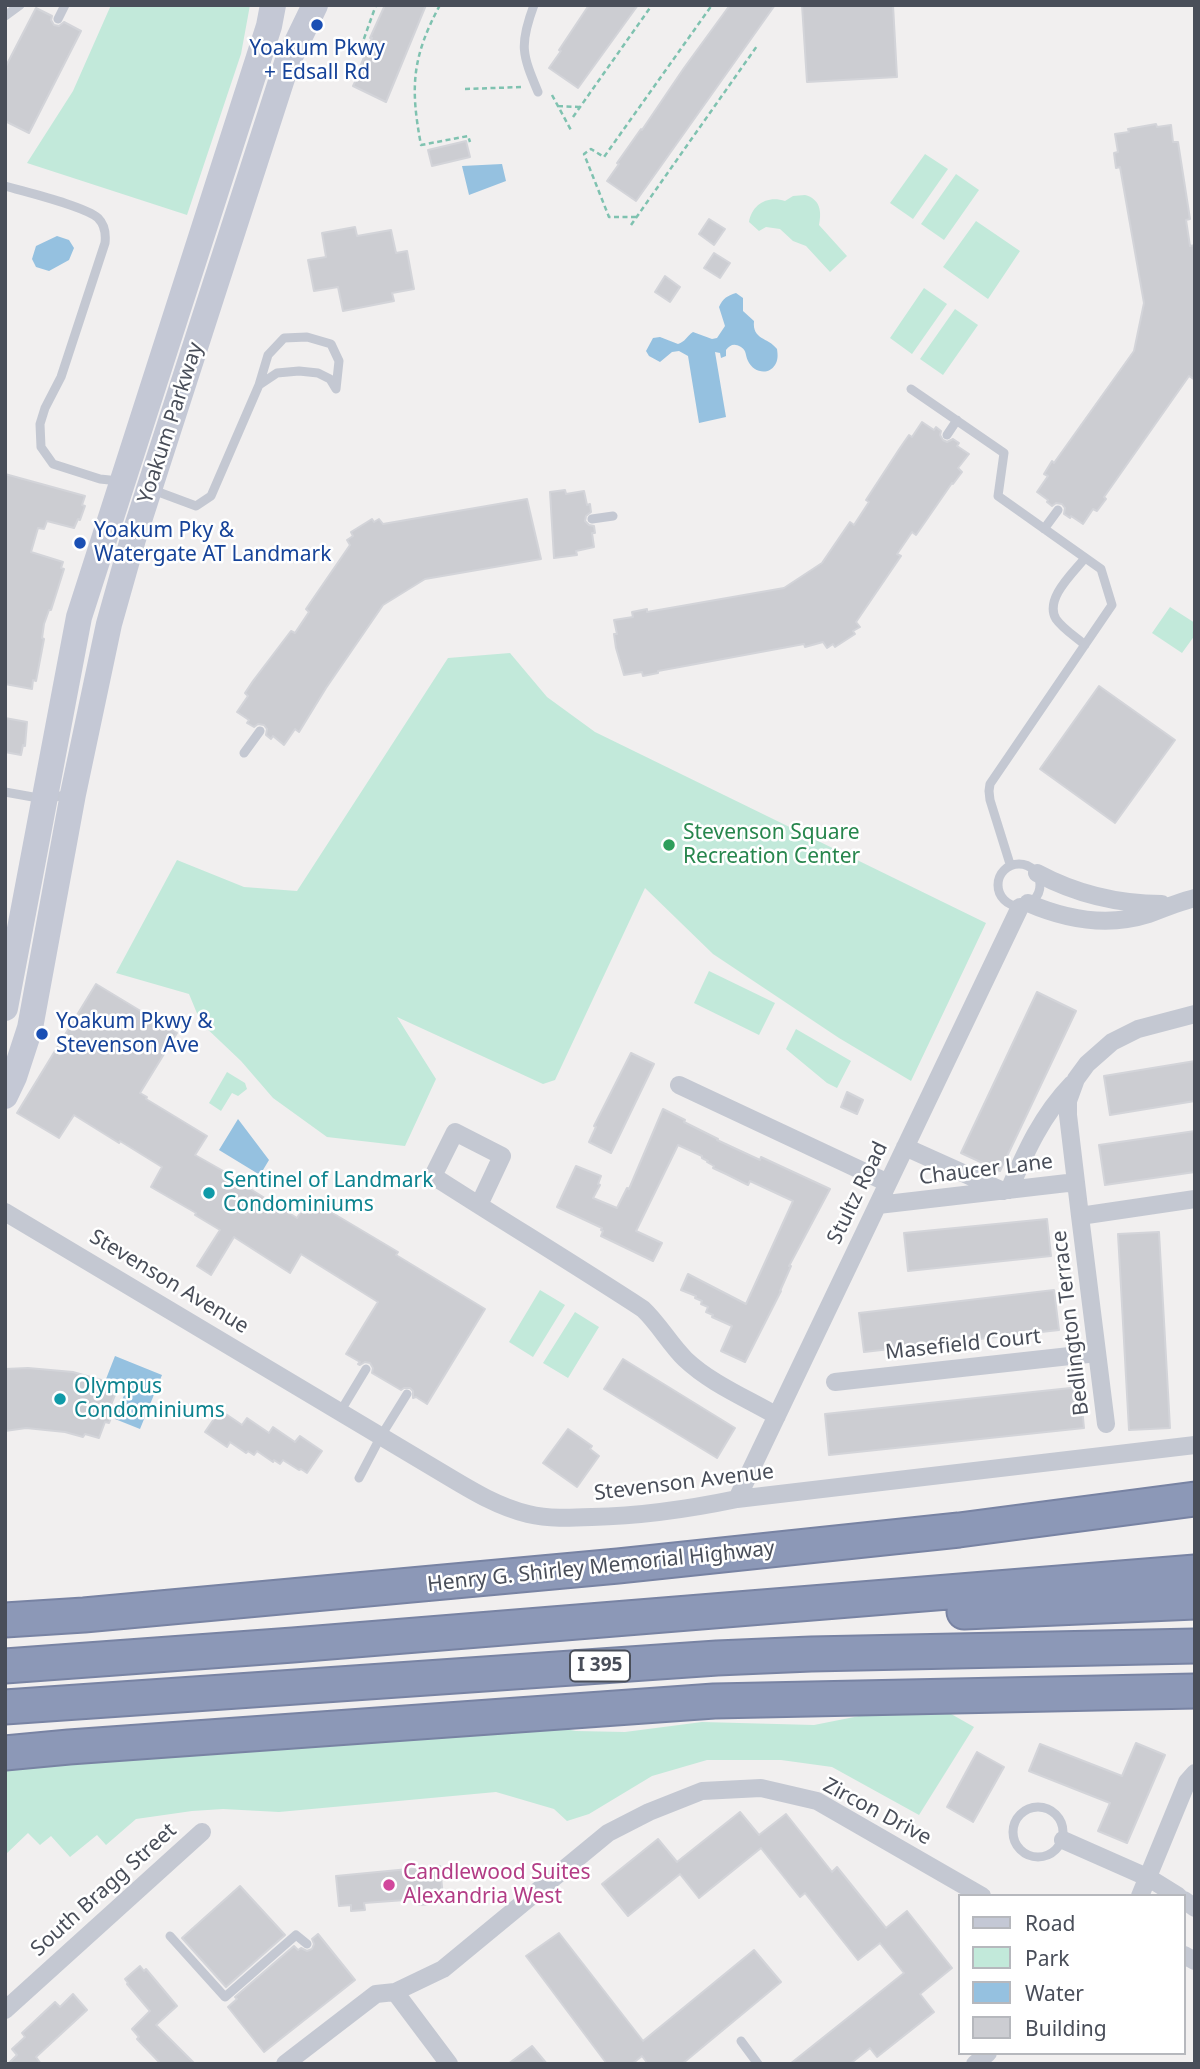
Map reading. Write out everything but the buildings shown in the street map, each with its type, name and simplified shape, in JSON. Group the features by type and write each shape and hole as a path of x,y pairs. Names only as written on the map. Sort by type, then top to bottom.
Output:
{"highway":[{"name":"Henry G. Shirley Memorial Highway","path":"5,1620 618,1566 959,1530 1195,1499"},
{"path":"5,1666 1195,1572"},
{"path":"5,1598 84,1615"},
{"path":"798,1605 883,1615 1195,1602"},
{"name":"I 395","path":"5,1707 717,1658 1195,1646"},
{"path":"5,1753 714,1701 1195,1690"}],"street":[{"name":"Yoakum Parkway","path":"5,1096 30,1028 73,794 136,485 273,5"},
{"name":"Yoakum Parkway","path":"5,1008 79,617 136,485 287,63 316,5"},
{"path":"1037,873 1065,888 1108,899 1135,903 1173,903"},
{"path":"1024,905 1085,920 1106,921 1140,916 1195,898"},
{"name":"Stultz Road","path":"737,1499 1024,905"},
{"path":"905,1147 1006,1190 1042,1120 1101,1050 1138,1029 1195,1014"},
{"path":"1076,1079 1068,1101 1076,1182"},
{"path":"679,1085 888,1184"},
{"name":"Chaucer Lane","path":"878,1205 1076,1182 1080,1216"},
{"path":"1080,1216 1195,1199"},
{"path":"479,1205 643,1309 695,1368 777,1416"},
{"name":"Stevenson Avenue","path":"5,1212 483,1497 528,1514 559,1519 682,1510 737,1499 1195,1445"},
{"name":"Bedlington Terrace","path":"1080,1216 1106,1424"},
{"name":"Masefield Court","path":"835,1382 1097,1353"},
{"path":"1141,1894 1187,1782 1195,1773"},
{"name":"Zircon Drive","path":"285,2064 376,1994 395,1992 443,1969 608,1833 649,1812 702,1791 761,1788 817,1801 979,1894"},
{"name":"South Bragg Street","path":"5,2010 202,1832"},
{"path":"1063,1840 1149,1878 1175,1894"},
{"path":"395,1992 449,2064"}],"lane":[{"path":"5,16 20,5"},
{"path":"58,19 65,5"},
{"path":"534,5 525,28 524,58 538,92"},
{"path":"8,189 84,211 99,218 106,234 61,377 40,424 41,447 53,464 100,479 136,485 197,506 211,496 259,385 268,355 284,338 307,337 331,344 339,361 336,389 330,379 318,373 299,371 277,373 259,385"},
{"path":"911,388 1004,453 998,496 1101,569 1112,605 990,784 990,800 1010,864"},
{"path":"947,435 957,420"},
{"path":"1044,529 1058,510"},
{"path":"592,519 613,516"},
{"path":"1085,558 1056,596 1053,606 1054,614 1061,625 1085,645"},
{"path":"244,753 260,731"},
{"path":"5,792 44,799 73,794"},
{"path":"1025,863 1037,873 1040,887 1034,901 1024,905 1005,902 997,889 999,874 1010,864 1025,863"},
{"path":"340,1412 366,1369"},
{"path":"359,1478 407,1394"},
{"path":"1033,1806 1051,1809 1063,1822 1063,1840 1052,1854 1034,1858 1018,1849 1012,1832 1017,1815 1033,1806"},
{"path":"170,1936 225,1997 296,1935 307,1944"},
{"path":"741,2041 758,2064"}],"path":[{"path":"361,47 376,5"},
{"path":"440,5 419,51 415,74 417,124 421,145 468,135 470,142"},
{"path":"573,117 652,5"},
{"path":"636,217 609,217 584,154 591,149 604,158 712,5"},
{"path":"631,225 757,46"},
{"path":"547,85 572,132"},
{"path":"465,89 525,87"},
{"path":"558,106 580,107"}],"green space":[{"path":"111,5 250,5 241,54 187,215 27,163 73,91"},
{"path":"925,154 948,169 913,219 890,203"},
{"path":"956,174 979,190 944,240 921,224"},
{"path":"805,195 814,199 819,206 819,225 847,256 830,272 806,246 793,241 780,229 766,227 759,231 749,222 754,210 762,202 773,199 785,201 793,196"},
{"path":"976,221 1020,251 988,299 943,267"},
{"path":"924,288 947,304 912,354 890,338"},
{"path":"955,309 978,325 943,375 920,359"},
{"path":"1170,607 1195,623 1195,635 1182,653 1152,633"},
{"path":"510,653 547,697 595,732 986,923 911,1081 839,1038 713,954 645,888 555,1080 543,1084 397,1017 436,1079 405,1146 327,1137 273,1098 241,1061 201,1023 189,994 116,973 177,860 244,887 297,891 448,658"},
{"path":"709,971 775,1003 759,1035 694,1003"},
{"path":"796,1029 851,1061 837,1088 827,1083 786,1049"},
{"path":"227,1072 245,1083 247,1089 238,1096 232,1093 221,1111 209,1103"},
{"path":"540,1290 565,1305 533,1357 509,1342"},
{"path":"575,1312 599,1327 568,1378 543,1363"},
{"path":"930,1702 974,1727 919,1815 832,1767 781,1760 707,1760 652,1776 589,1814 567,1821 554,1809 496,1792 279,1812 223,1809 192,1811 136,1819 106,1845 97,1835 70,1857 51,1836 40,1845 28,1833 5,1855 5,1764 489,1715 576,1731 625,1732 702,1722 814,1725"}],"water":[{"path":"502,164 506,181 469,195 462,166"},
{"path":"57,236 69,240 74,248 69,260 49,271 36,267 32,259 36,246"},
{"path":"736,293 743,298 743,311 754,321 755,332 777,349 777,361 769,371 761,371 750,365 744,350 739,346 729,347 726,356 721,358 720,353 715,352 726,417 699,423 688,356 679,351 672,352 660,362 646,351 653,338 660,337 678,344 693,332 712,339 717,338 725,326 719,307 722,301"},
{"path":"238,1119 269,1160 260,1175 219,1150"},
{"path":"115,1356 162,1375 140,1429 115,1419 127,1387 106,1379"}],"place":[{"name":"Yoakum Pkwy + Edsall Rd","path":"317,25"},
{"name":"Yoakum Pky & Watergate AT Landmark","path":"80,543"},
{"name":"Stevenson Square Recreation Center","path":"669,845"},
{"name":"Yoakum Pkwy & Stevenson Ave","path":"42,1034"},
{"name":"Sentinel of Landmark Condominiums","path":"209,1193"},
{"name":"Olympus Condominiums","path":"60,1399"},
{"name":"Candlewood Suites Alexandria West","path":"389,1885"}]}
